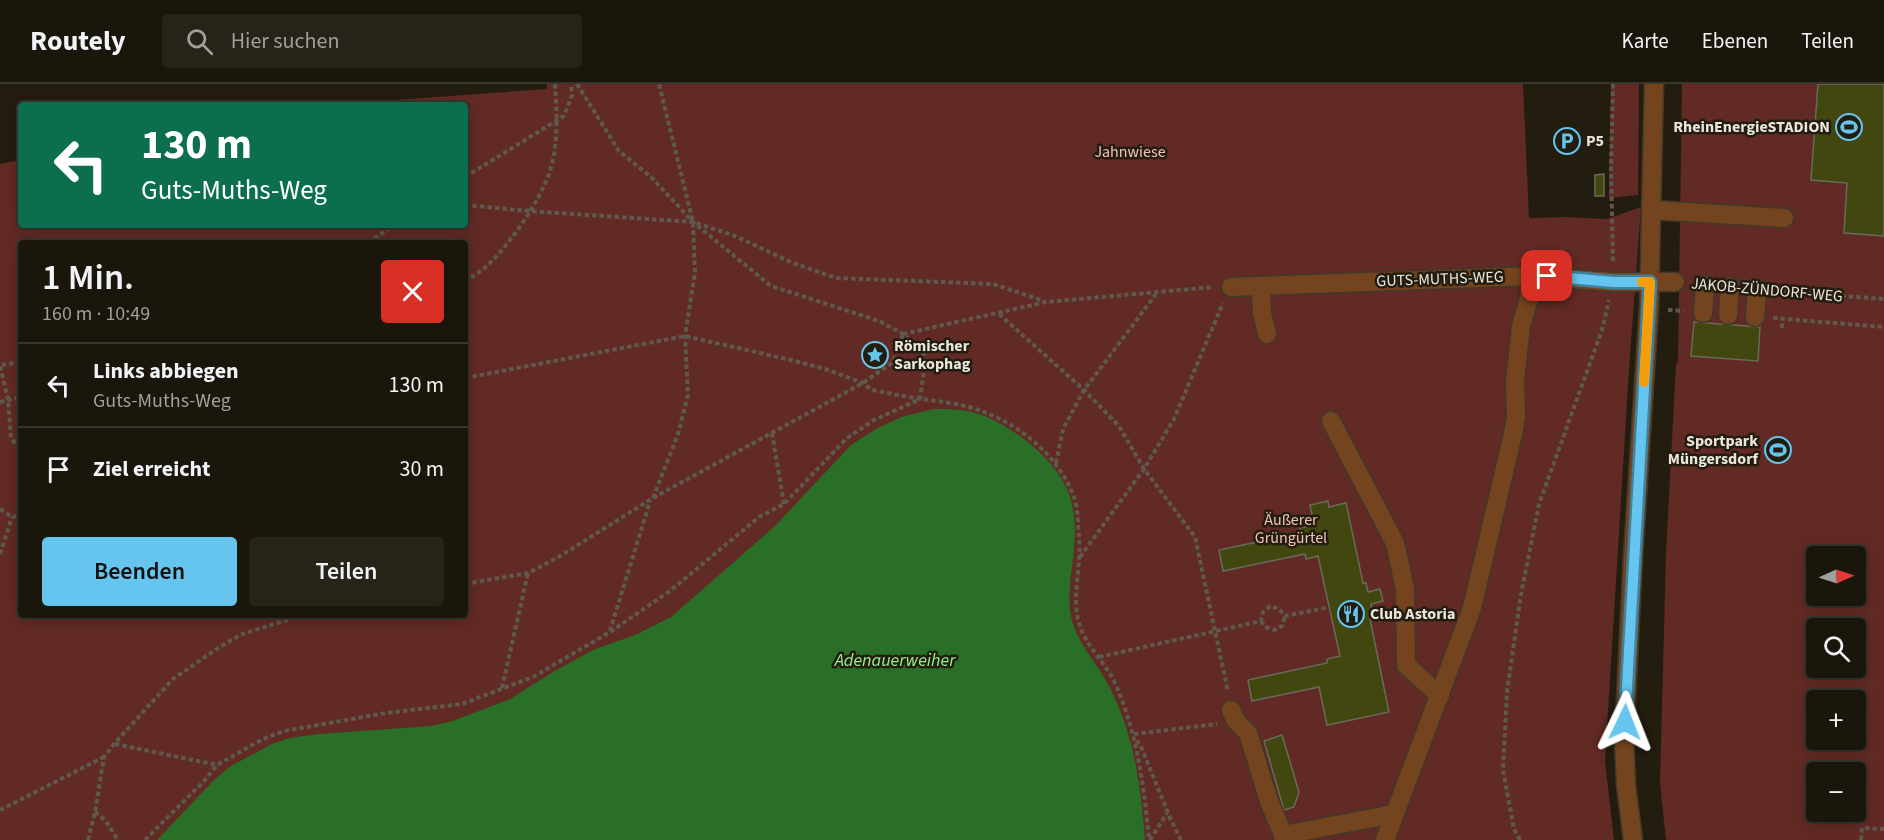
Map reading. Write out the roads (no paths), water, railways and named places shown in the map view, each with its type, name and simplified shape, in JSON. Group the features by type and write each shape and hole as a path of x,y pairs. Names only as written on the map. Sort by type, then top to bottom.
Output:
{"street":[{"path":"1633,840 1626,785 1624,739 1650,282 1654,84"},
{"path":"1653,210 1784,218"},
{"path":"1385,840 1472,608 1513,434 1516,417 1515,380 1521,326 1534,276"},
{"name":"GUTS-MUTHS-WEG","path":"1222,287 1534,276 1613,282 1650,282"},
{"name":"JAKOB-ZÜNDORF-WEG","path":"1650,282 1675,282"},
{"path":"1703,313 1705,285"},
{"path":"1261,286 1262,313 1267,334"},
{"path":"1728,315 1730,287"},
{"path":"1755,317 1757,290"},
{"path":"1331,421 1395,543 1405,590 1406,665 1440,696"},
{"path":"1234,716 1248,733 1269,801 1284,838 1394,814"}],"water":[{"name":"Adenauerweiher","path":"934,409 974,412 1004,426 1030,444 1052,465 1067,489 1075,528 1070,590 1073,624 1076,633 1111,690 1126,726 1139,782 1145,840 157,840 214,780 231,766 272,744 289,738 319,734 431,726 453,721 510,699 593,650 635,635 671,617 775,526 851,445 901,417"}],"place":[{"name":"RheinEnergieSTADION","path":"1849,127"},
{"name":"P5","path":"1567,141"},
{"name":"Römischer Sarkophag","path":"875,355"},
{"name":"Sportpark Müngersdorf","path":"1778,450"},
{"name":"Club Astoria","path":"1351,614"}],"park label":[{"name":"Jahnwiese","path":"1130,152"},
{"name":"Äußerer Grüngürtel","path":"1291,529"}]}
